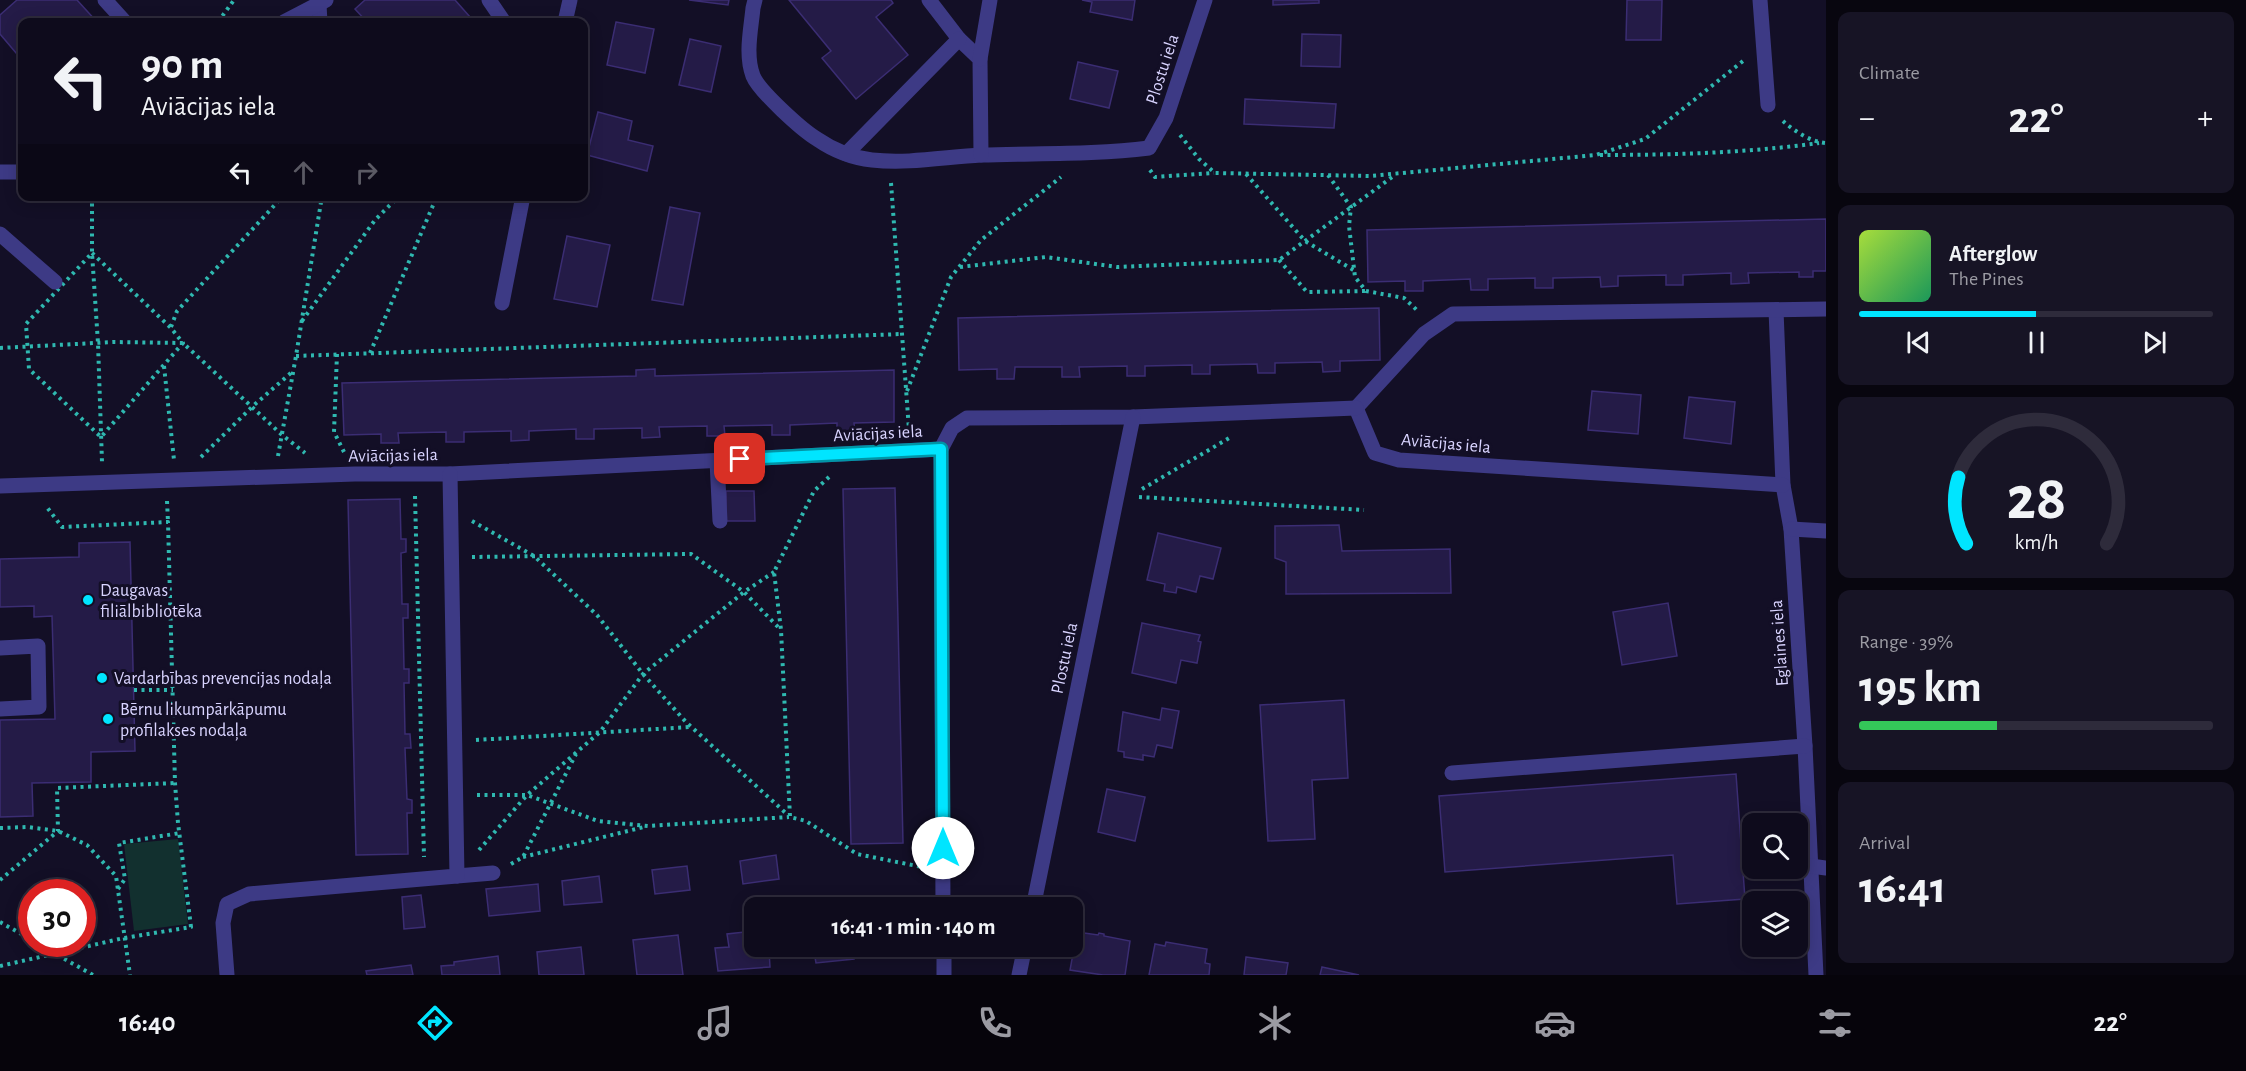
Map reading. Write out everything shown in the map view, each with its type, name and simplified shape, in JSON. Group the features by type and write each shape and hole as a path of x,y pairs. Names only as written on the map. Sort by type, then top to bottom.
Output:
{"street":[{"path":"105,0 121,18"},
{"path":"489,0 501,18"},
{"path":"567,18 570,0"},
{"path":"755,0 749,61 753,77 761,90 817,139 846,154 890,162 981,155 1143,149"},
{"path":"929,0 959,39 980,59"},
{"path":"981,155 980,59 990,0"},
{"name":"Plostu iela","path":"1143,149 1166,118 1204,0"},
{"path":"1760,0 1768,105"},
{"path":"292,18 322,2"},
{"path":"320,18 322,2"},
{"path":"846,154 959,39"},
{"path":"0,172 18,172"},
{"path":"502,303 522,201"},
{"path":"0,234 55,282"},
{"path":"1356,408 1424,334 1453,314 1826,309"},
{"name":"Eglaines iela","path":"1776,310 1783,485 1791,529 1805,746 1818,867 1816,975"},
{"name":"Aviācijas iela","path":"0,486 355,474 450,474 910,451 941,449 952,428 968,418 1133,417 1356,408 1375,453 1399,460 1783,485"},
{"name":"Plostu iela","path":"1035,897 1133,417"},
{"path":"941,449 943,897"},
{"path":"717,461 720,521"},
{"path":"450,474 457,876"},
{"path":"1791,529 1826,531"},
{"path":"0,648 38,646 39,707 0,709"},
{"path":"1452,773 1805,746"},
{"path":"227,975 223,923 227,904 249,894 493,873"},
{"path":"944,957 944,975"},
{"path":"1019,975 1023,957"}],"path":[{"path":"221,18 234,0"},
{"path":"1596,155 1645,139 1764,44"},
{"path":"1768,105 1791,129 1819,143"},
{"path":"1166,118 1199,159 1215,173"},
{"path":"1143,149 1155,177 1215,173 1370,176 1596,155 1770,150 1826,143"},
{"path":"890,162 910,451"},
{"path":"906,392 951,277 981,240 1066,173"},
{"path":"960,267 1046,257 1117,267 1279,260 1397,173"},
{"path":"1246,174 1305,241 1354,272"},
{"path":"1328,175 1351,207 1349,226 1354,272 1365,291"},
{"path":"92,201 92,253 98,343 102,483"},
{"path":"171,328 177,311 278,201"},
{"path":"274,478 321,201"},
{"path":"300,323 375,220 394,201"},
{"path":"369,353 435,201"},
{"path":"92,253 171,328 183,343 281,434 322,466 330,476"},
{"path":"92,253 26,324 28,369 101,437"},
{"path":"1279,260 1307,292 1365,291 1404,298 1435,327"},
{"path":"296,356 902,334"},
{"path":"0,348 98,343 183,343"},
{"path":"101,437 183,343"},
{"path":"337,354 334,432 355,474"},
{"path":"164,365 177,481"},
{"path":"177,481 253,406 293,371"},
{"path":"1237,434 1129,497 1364,510"},
{"path":"457,876 527,795 600,732 643,674 744,592 774,572 814,491 854,454"},
{"path":"414,474 425,879"},
{"path":"43,502 62,527 168,522 175,783 191,927 96,944"},
{"path":"450,503 464,516 534,556 597,615 643,674 691,727 790,817"},
{"path":"451,557 691,554 744,592 781,630"},
{"path":"774,572 781,630 790,817"},
{"path":"134,690 172,690"},
{"path":"455,742 691,727"},
{"path":"523,858 578,751"},
{"path":"58,831 57,788 175,783"},
{"path":"455,795 527,795 598,821 648,826 790,817 806,821 857,854 943,871"},
{"path":"493,873 523,858 648,826"},
{"path":"0,828 28,827 58,831 87,845 116,876 130,975"},
{"path":"0,880 58,831"},
{"path":"118,889 124,879 119,843 180,834"},
{"path":"0,922 18,932"},
{"path":"0,966 35,957"},
{"path":"63,957 93,975"}],"green space":[{"path":"178,839 188,924 134,931 124,844"}],"building":[{"path":"17,0 77,0 93,18 18,18 18,55 0,34 0,15"},
{"path":"365,0 455,0 470,17 363,18 355,9"},
{"path":"689,0 729,0 728,5"},
{"path":"789,0 891,0 893,3 876,17 908,55 856,99 822,58 831,51"},
{"path":"1082,0 1135,0 1132,20 1090,12 1092,2"},
{"path":"1273,0 1319,0 1319,3 1273,5"},
{"path":"1627,0 1662,0 1661,40 1626,40"},
{"path":"616,22 654,29 645,73 607,65"},
{"path":"1302,34 1341,35 1340,67 1301,66"},
{"path":"690,39 721,46 711,92 679,85"},
{"path":"1078,62 1118,71 1109,108 1070,99"},
{"path":"1245,99 1336,104 1334,128 1244,124"},
{"path":"598,112 632,121 628,140 653,146 647,171 588,155"},
{"path":"670,207 700,213 683,305 652,300"},
{"path":"1826,219 1826,271 1813,271 1813,277 1799,277 1799,272 1748,273 1749,283 1731,284 1731,273 1683,275 1683,285 1666,285 1666,275 1618,276 1618,286 1601,287 1600,277 1553,278 1553,288 1535,288 1535,278 1488,279 1488,290 1471,290 1470,279 1423,281 1423,291 1405,291 1405,281 1368,282 1367,230"},
{"path":"567,236 610,245 597,307 554,299"},
{"path":"1379,308 1380,360 1340,361 1340,371 1323,372 1322,362 1275,363 1275,373 1258,373 1257,364 1210,365 1210,374 1192,374 1192,365 1145,366 1145,376 1127,376 1127,366 1079,367 1080,377 1062,377 1062,367 1015,367 1014,379 997,379 997,369 959,370 958,318"},
{"path":"655,369 655,376 894,370 894,422 854,423 855,433 837,433 837,423 790,425 790,435 772,435 772,425 724,426 725,436 707,436 707,426 659,427 660,437 642,438 642,428 594,429 594,439 576,439 576,429 529,431 529,440 511,441 511,431 464,432 464,442 446,442 446,432 398,433 399,443 381,443 381,434 344,435 342,383 636,376 636,370"},
{"path":"1592,391 1641,395 1638,434 1588,430"},
{"path":"1689,397 1735,402 1731,444 1684,438"},
{"path":"895,488 903,843 851,844 843,489"},
{"path":"726,491 754,491 755,521 726,521"},
{"path":"400,499 401,539 406,539 406,552 401,553 402,604 408,604 408,618 403,618 404,669 409,669 409,683 404,683 405,734 410,734 411,748 405,748 407,799 412,800 412,813 407,813 408,854 356,855 348,500"},
{"path":"1339,525 1342,551 1450,549 1451,593 1286,594 1286,562 1275,558 1275,526"},
{"path":"1158,533 1221,548 1213,579 1200,576 1196,592 1177,587 1176,593 1164,591 1165,584 1147,580"},
{"path":"130,542 135,751 91,752 91,782 32,783 33,816 0,817 0,720 55,719 52,616 34,617 34,606 0,607 0,559 79,557 79,543"},
{"path":"1668,603 1677,656 1622,665 1613,612"},
{"path":"1142,623 1200,635 1197,663 1181,660 1176,683 1132,673"},
{"path":"1344,700 1348,778 1312,780 1315,839 1268,841 1260,705"},
{"path":"1162,708 1179,711 1172,748 1157,745 1154,757 1143,755 1143,760 1124,757 1124,752 1118,751 1123,712 1160,720"},
{"path":"1736,774 1744,891 1742,891 1742,899 1677,904 1673,855 1445,872 1439,796"},
{"path":"1107,789 1145,797 1135,841 1098,832"},
{"path":"776,855 779,879 743,884 740,861"},
{"path":"687,866 690,890 655,894 652,870"},
{"path":"599,876 602,902 564,905 562,881"},
{"path":"538,884 540,911 489,916 486,889"},
{"path":"421,895 425,927 404,929 402,897"},
{"path":"744,932 744,957 769,957 770,967 718,971 715,948 729,947 727,934"},
{"path":"1083,933 1098,935 1099,933 1130,941 1125,975 1103,975 1070,970 1072,957 1083,957"},
{"path":"678,935 683,975 637,975 633,940"},
{"path":"1166,942 1207,949 1205,963 1210,964 1209,975 1149,975 1155,944 1165,946"},
{"path":"581,947 584,975 539,975 537,952"},
{"path":"498,956 500,975 442,975 441,966"},
{"path":"815,957 854,957 854,959 816,963"},
{"path":"1246,957 1288,963 1286,975 1244,975"},
{"path":"411,965 413,975 367,975 366,971"},
{"path":"1322,967 1359,975 1320,975"}],"place":[{"name":"Daugavas filiālbibliotēka","path":"88,600"},
{"name":"Vardarbības prevencijas nodaļa","path":"102,678"},
{"name":"Bērnu likumpārkāpumu profilakses nodaļa","path":"108,719"}],"route":[{"path":"740,459 941,449 943,848"}]}
